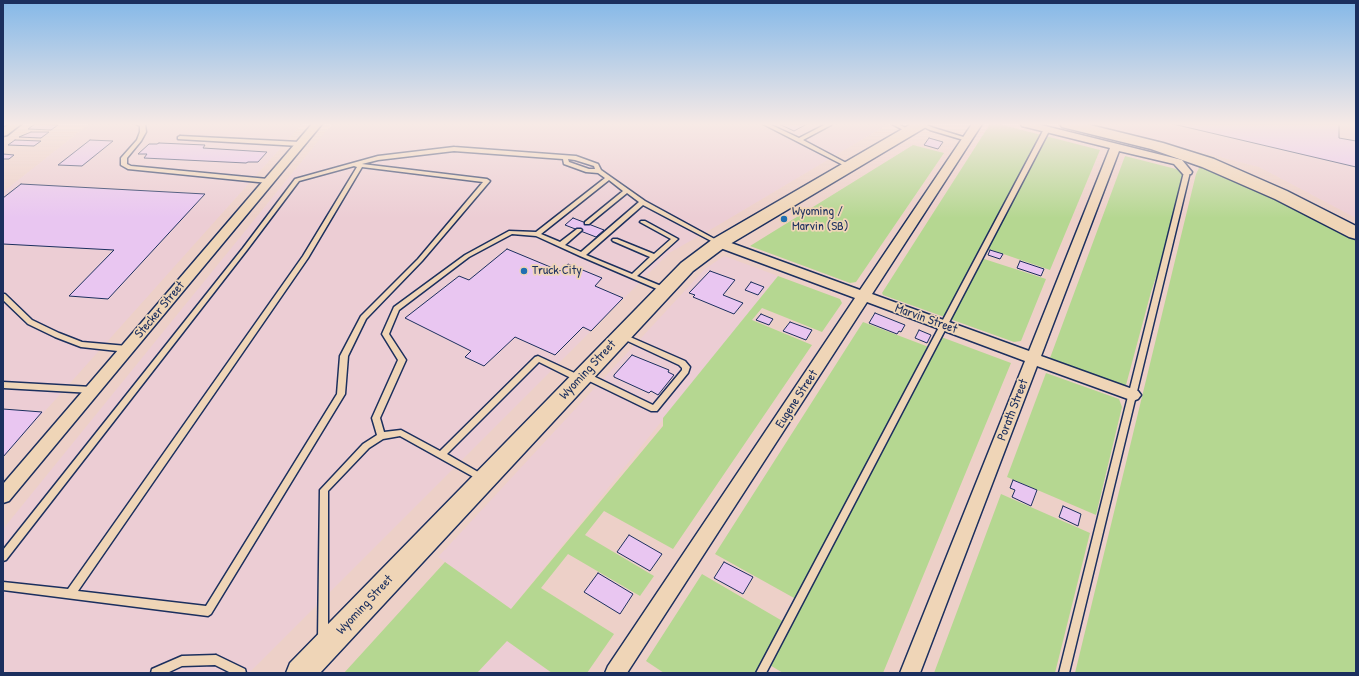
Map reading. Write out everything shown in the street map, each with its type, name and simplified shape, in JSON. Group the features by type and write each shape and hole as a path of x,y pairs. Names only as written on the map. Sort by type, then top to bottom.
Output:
{"highway":[{"path":"1186,156 1208,163 1281,195 1356,233"}],"main road":[{"name":"Wyoming Street","path":"300,673 687,267 719,243 867,156"}],"street":[{"name":"Stecker Street","path":"3,496 290,156"},
{"name":"Eugene Street","path":"615,673 957,156"},
{"name":"Porath Street","path":"910,673 1112,156"},
{"path":"1153,156 1178,162 1187,172"},
{"name":"Marvin Street","path":"719,243 1133,395"}],"lane":[{"path":"126,156 124,158 124,164 130,168 268,181"},
{"path":"3,557 245,249 297,180 378,158 399,156"},
{"path":"545,156 576,158 596,165 598,171"},
{"path":"829,156 849,166"},
{"path":"762,673 1033,156"},
{"path":"565,157 566,163 588,171 598,171 643,202 719,243"},
{"path":"3,586 208,611 341,394 344,356 363,318 420,260 487,181 349,165"},
{"path":"70,594 306,257 360,166"},
{"path":"1064,673 1187,172"},
{"path":"537,234 608,178"},
{"path":"587,223 626,191"},
{"path":"582,255 643,202"},
{"path":"633,276 675,239 643,222"},
{"path":"561,245 579,230"},
{"path":"381,436 376,418 402,360 385,334 396,309 468,256 511,232 537,234 664,290"},
{"path":"615,240 655,257"},
{"path":"3,296 30,322 57,335 80,344 127,349"},
{"path":"441,455 538,359 582,376 654,409 685,371 686,366 621,335"},
{"path":"3,385 92,390"},
{"path":"323,649 324,490 366,446 381,436 401,433 484,479"},
{"path":"156,673 182,661 216,660 241,673"}],"shaded area":[{"path":"49,156 274,156 3,458 3,192"},
{"name":"Truck City","path":"306,156 835,156 669,253 249,673 3,673 3,529"},
{"path":"1214,156 1356,156 1356,218 1259,167"},
{"path":"724,256 778,276 511,609 438,557 705,269"},
{"path":"507,641 552,673 477,673"}],"green space":[{"path":"896,156 942,156 856,282 850,283 750,246"},
{"path":"970,156 1098,156 1050,270 983,247 978,257 1046,279 1021,341 1014,342 883,295 882,293"},
{"path":"1125,156 1180,170 1184,177 1166,254 1159,268 1151,292 1126,385 1124,386 1050,358"},
{"path":"1203,166 1252,185 1356,239 1356,673 1075,673 1196,174 1199,168"},
{"path":"778,276 840,299 842,303 822,332 762,308 752,320 812,345 673,549 604,511 585,535 654,576 640,596 568,554 541,588 614,634 587,673 552,673 507,641 477,673 344,673 445,562 511,609 663,426 663,418"},
{"path":"863,322 934,349 941,337 1011,363 883,673 783,673 763,661 757,673 664,673 646,661 702,574 791,626 803,603 715,554"},
{"path":"1046,373 1119,399 1122,407 1096,515 1007,477"},
{"path":"1001,494 1090,533 1055,673 934,673"}],"building":[{"path":"3,156 13,156 9,159 3,159"},
{"path":"70,156 95,156 82,166 58,165"},
{"path":"146,156 264,156 258,162 246,163 144,158"},
{"path":"1307,156 1356,156 1356,167"},
{"path":"21,184 205,194 108,299 69,296 114,250 3,244 3,198"},
{"path":"573,218 604,230 596,237 565,225"},
{"path":"507,249 560,271 568,264 602,278 595,286 623,298 591,331 583,327 555,355 515,337 484,366 465,357 471,351 405,318 459,276 469,280"},
{"path":"990,250 1003,254 1000,259 988,255"},
{"path":"1020,261 1044,269 1041,276 1017,268"},
{"path":"710,271 735,280 723,295 743,303 734,314 693,297 695,295 689,293"},
{"path":"751,282 764,287 758,295 745,290"},
{"path":"875,313 905,325 901,332 899,331 897,334 869,323"},
{"path":"761,314 773,319 769,325 756,320"},
{"path":"790,322 812,330 806,340 783,331"},
{"path":"919,330 931,335 927,343 915,338"},
{"path":"632,355 669,370 668,372 674,375 658,395 651,391 649,393 614,377 614,375"},
{"path":"3,409 42,412 3,457"},
{"path":"1013,480 1037,490 1031,506 1012,497 1015,490 1010,488"},
{"path":"1063,506 1081,514 1078,526 1059,517"},
{"path":"629,535 662,554 650,571 617,552"},
{"path":"724,562 753,577 743,594 714,578"},
{"path":"598,573 633,594 620,614 584,592"}],"place":[{"name":"Wyoming / Marvin (SB)","path":"784,219"},
{"name":"Truck City","path":"524,271"}]}
